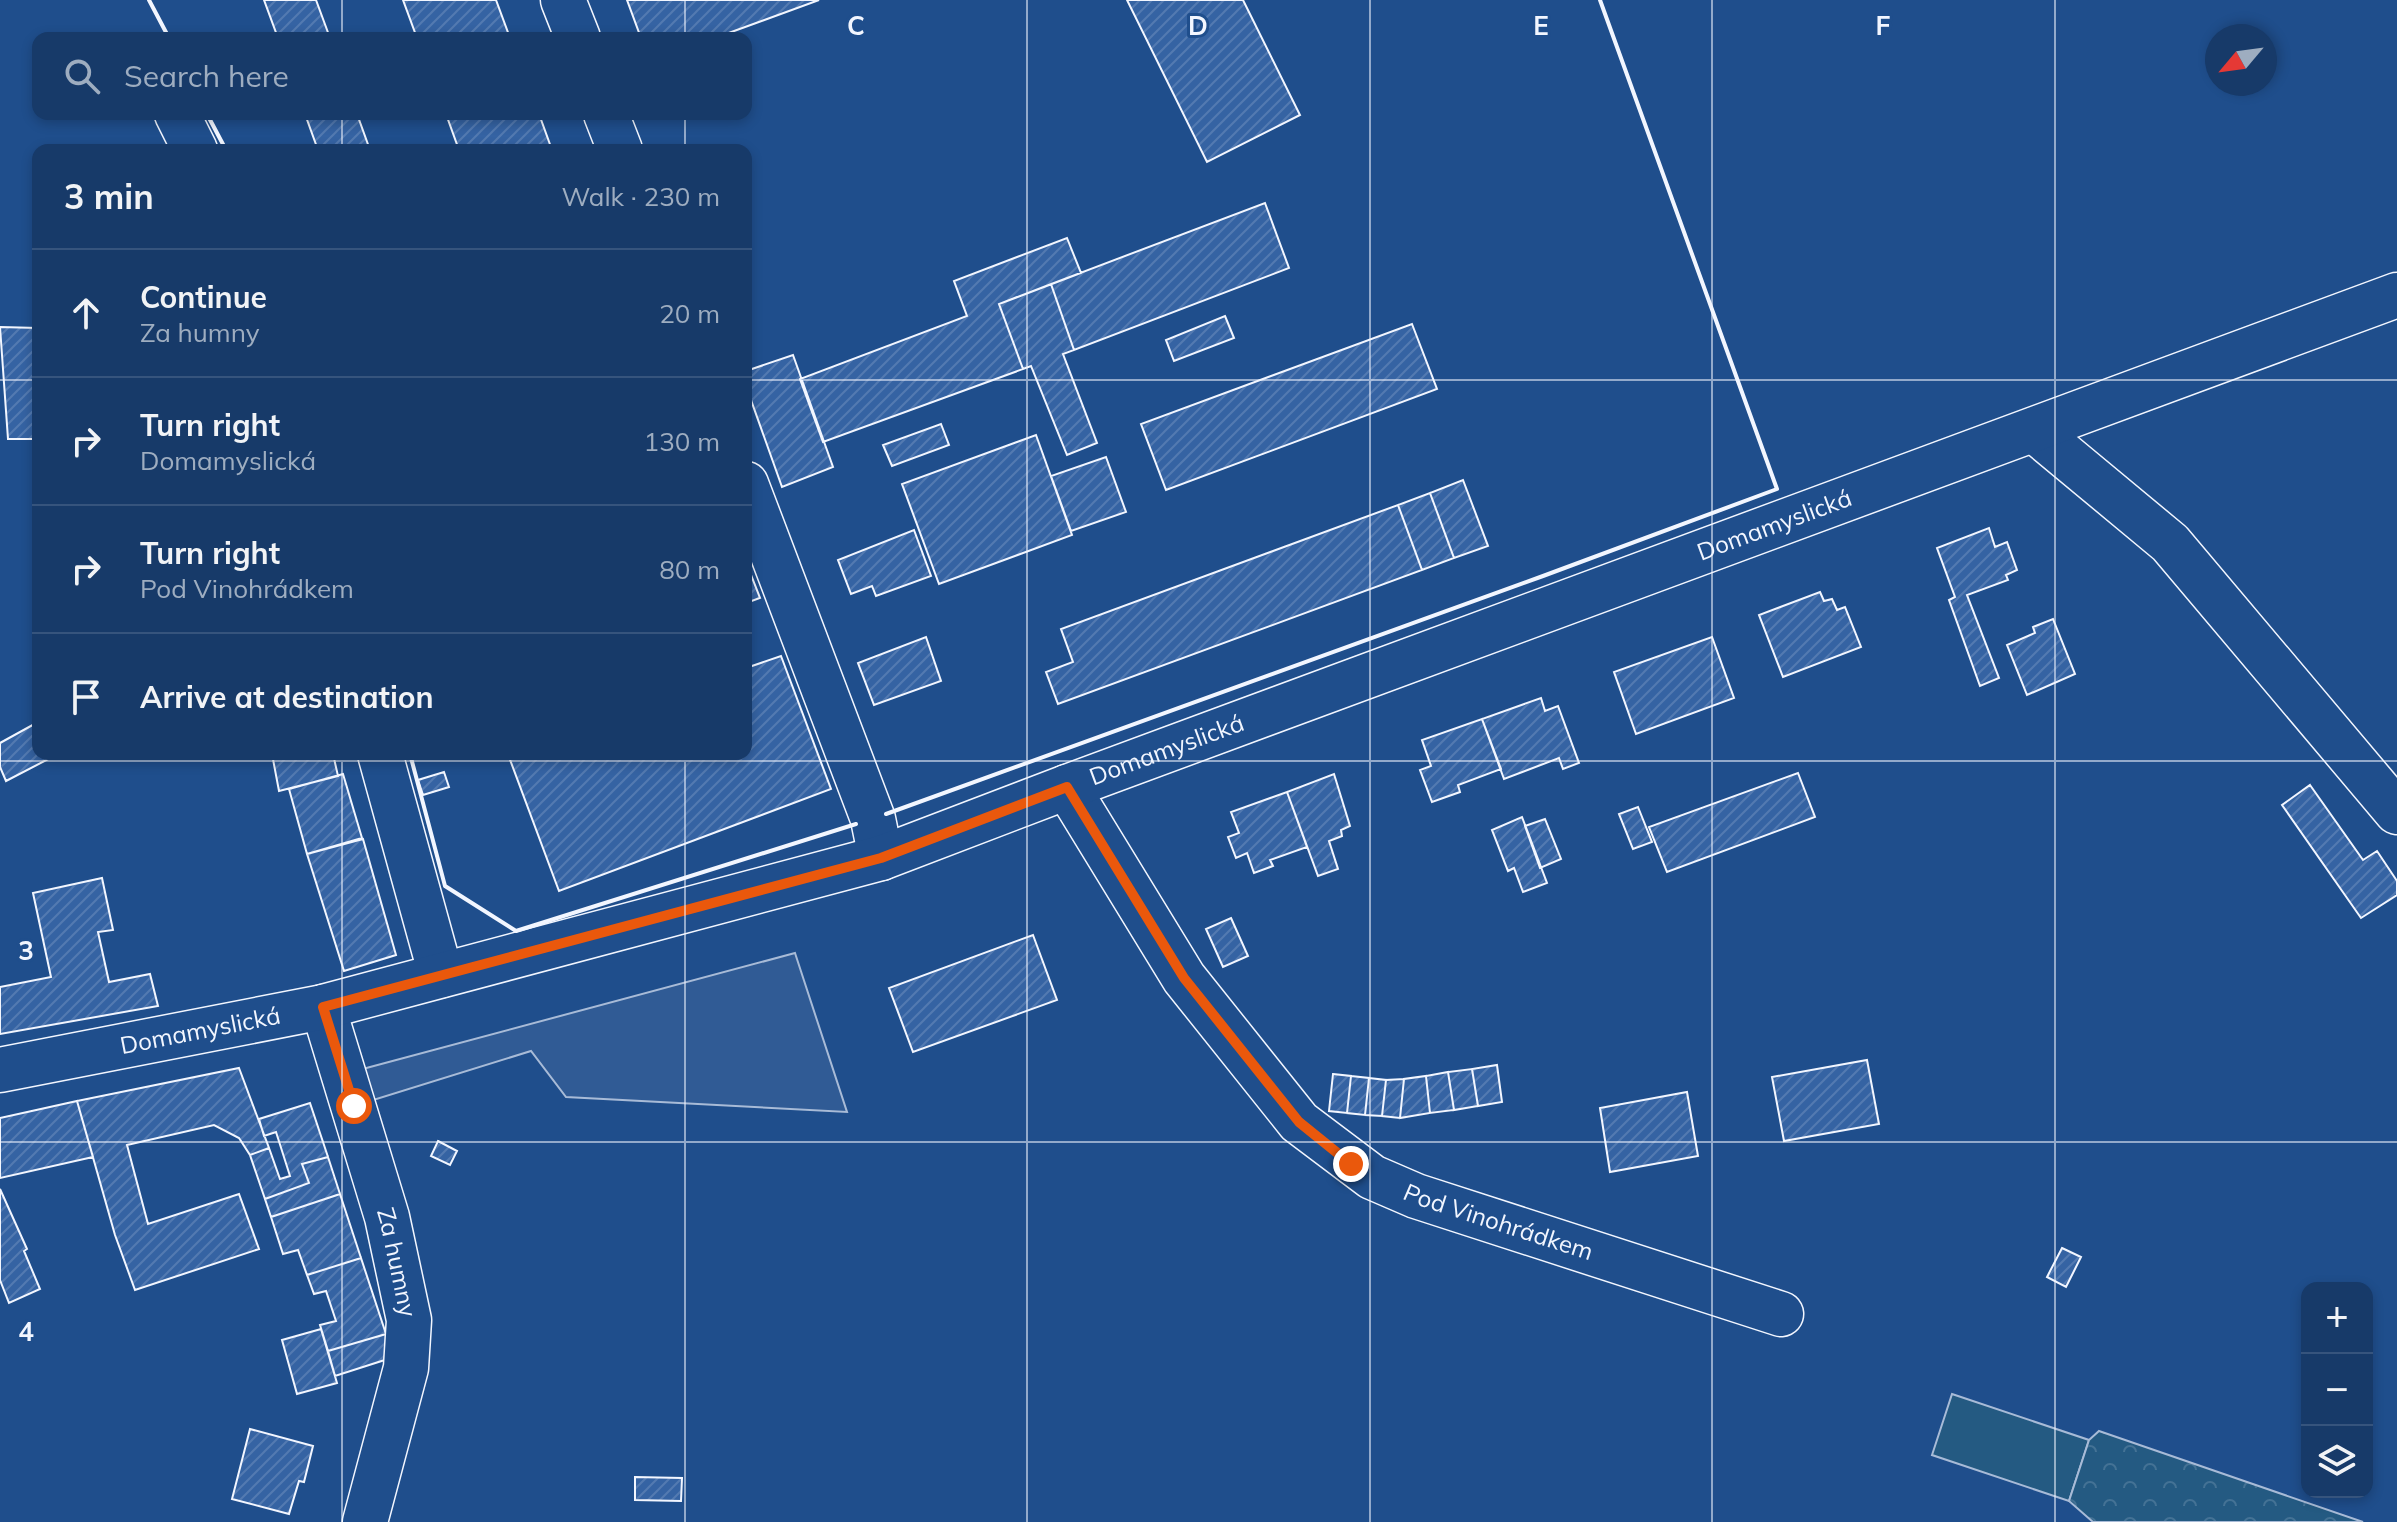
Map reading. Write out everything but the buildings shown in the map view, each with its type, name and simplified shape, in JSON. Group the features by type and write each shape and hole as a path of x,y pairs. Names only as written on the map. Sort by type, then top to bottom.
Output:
{"street":[{"path":"563,0 576,32"},
{"path":"180,120 192,144"},
{"path":"608,120 618,144"},
{"name":"Domamyslická","path":"0,1070 323,1007 881,858 2397,295"},
{"path":"2034,430 2170,543 2397,812"},
{"path":"752,500 873,819 881,858"},
{"path":"382,760 441,975"},
{"name":"Pod Vinohrádkem","path":"1067,787 1184,978 1299,1122 1351,1164 1416,1196 1781,1314"},
{"name":"Za humny","path":"323,1007 387,1217 409,1320 406,1368 365,1522"}],"green space":[{"path":"1952,1394 2089,1440 2069,1501 1932,1455"},
{"path":"2099,1431 2363,1522 2093,1522 2069,1501 2089,1440"}],"shaded area":[{"path":"795,953 847,1112 566,1097 531,1051 354,1106 344,1074"}],"wall":[{"path":"149,0 166,32"},
{"path":"886,814 1777,489 1600,0"},
{"path":"210,120 223,144"},
{"path":"412,760 445,886 516,931 856,824"}],"route":[{"path":"354,1106 323,1007 881,858 1067,787 1184,978 1299,1122 1351,1164"}]}
